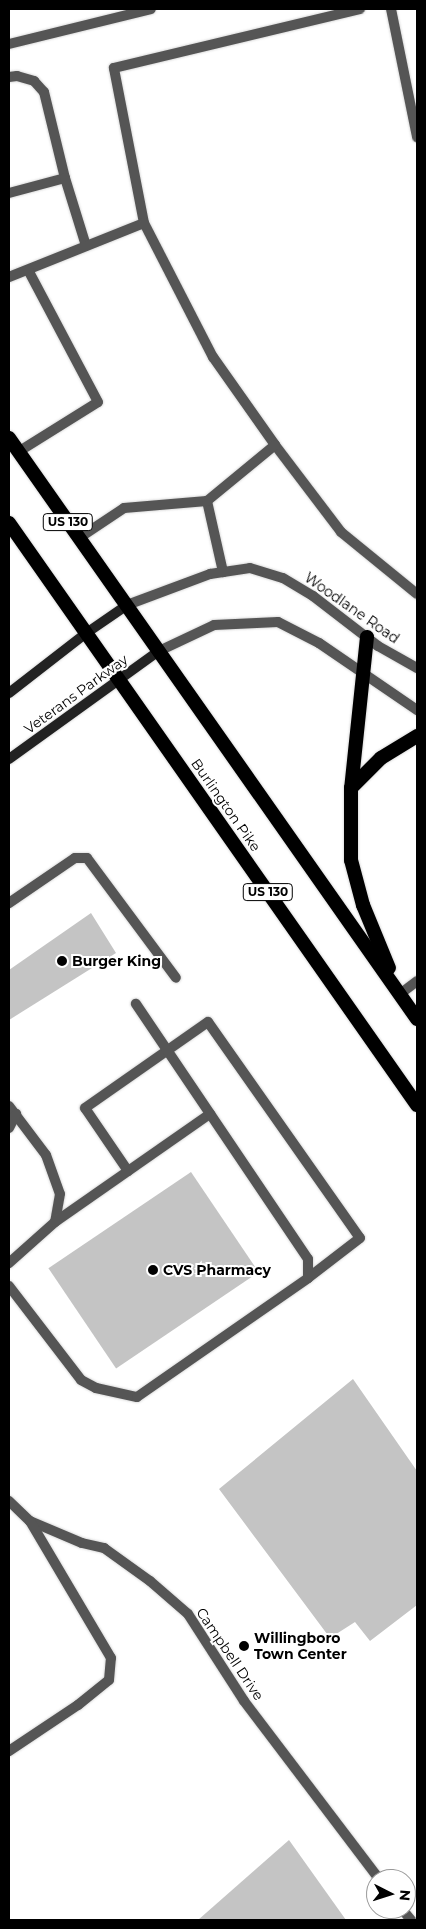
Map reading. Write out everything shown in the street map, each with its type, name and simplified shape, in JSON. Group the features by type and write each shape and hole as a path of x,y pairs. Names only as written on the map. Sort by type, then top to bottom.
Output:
{"highway":[{"name":"US 130","path":"9,438 417,1019"},
{"name":"Burlington Pike","path":"9,523 417,1105"},
{"path":"367,637 351,788 351,860 363,906 400,994"},
{"path":"351,788 381,758 417,736"}],"main road":[{"path":"9,693 85,634 127,605"},
{"name":"Veterans Parkway","path":"9,759 159,651"}],"street":[{"path":"9,44 151,9"},
{"path":"360,9 114,68 144,223 213,357 275,445 340,532 417,594"},
{"path":"391,9 417,137"},
{"path":"9,77 17,76 34,81 44,92 65,178 86,246"},
{"path":"9,193 65,178"},
{"path":"9,277 144,223"},
{"path":"18,452 98,402 28,270"},
{"path":"79,538 124,508 207,501 275,445"},
{"path":"207,501 223,572"},
{"name":"Woodlane Road","path":"127,605 210,574 250,568 283,578 314,596 378,646 417,668"},
{"path":"159,651 214,625 278,622 319,643 417,710"},
{"path":"9,903 75,858 87,858 176,978"},
{"path":"400,994 417,981"},
{"path":"136,1004 308,1259 308,1278"},
{"path":"9,1286 81,1380 96,1388 137,1397 308,1278 360,1238 208,1022 85,1108 128,1171"},
{"path":"12,1110 46,1155 60,1194 55,1222"},
{"path":"9,1128 12,1110"},
{"path":"9,1263 55,1222 210,1114"},
{"name":"Campbell Drive","path":"9,1501 30,1521 82,1543 104,1548 150,1581 188,1614 244,1700 371,1869"},
{"path":"9,1751 78,1705 109,1680 111,1658 30,1521"}],"building":[{"name":"Burger King","path":"91,913 116,953 9,1020 9,970"},
{"name":"CVS Pharmacy","path":"191,1172 259,1272 116,1368 48,1268"},
{"path":"353,1379 417,1471 417,1605 370,1641 355,1622 330,1638 219,1489"},
{"path":"289,1840 346,1920 198,1920"}],"place":[{"name":"Burger King","path":"62,961"},
{"name":"CVS Pharmacy","path":"153,1270"},
{"name":"Willingboro Town Center","path":"244,1646"}]}
